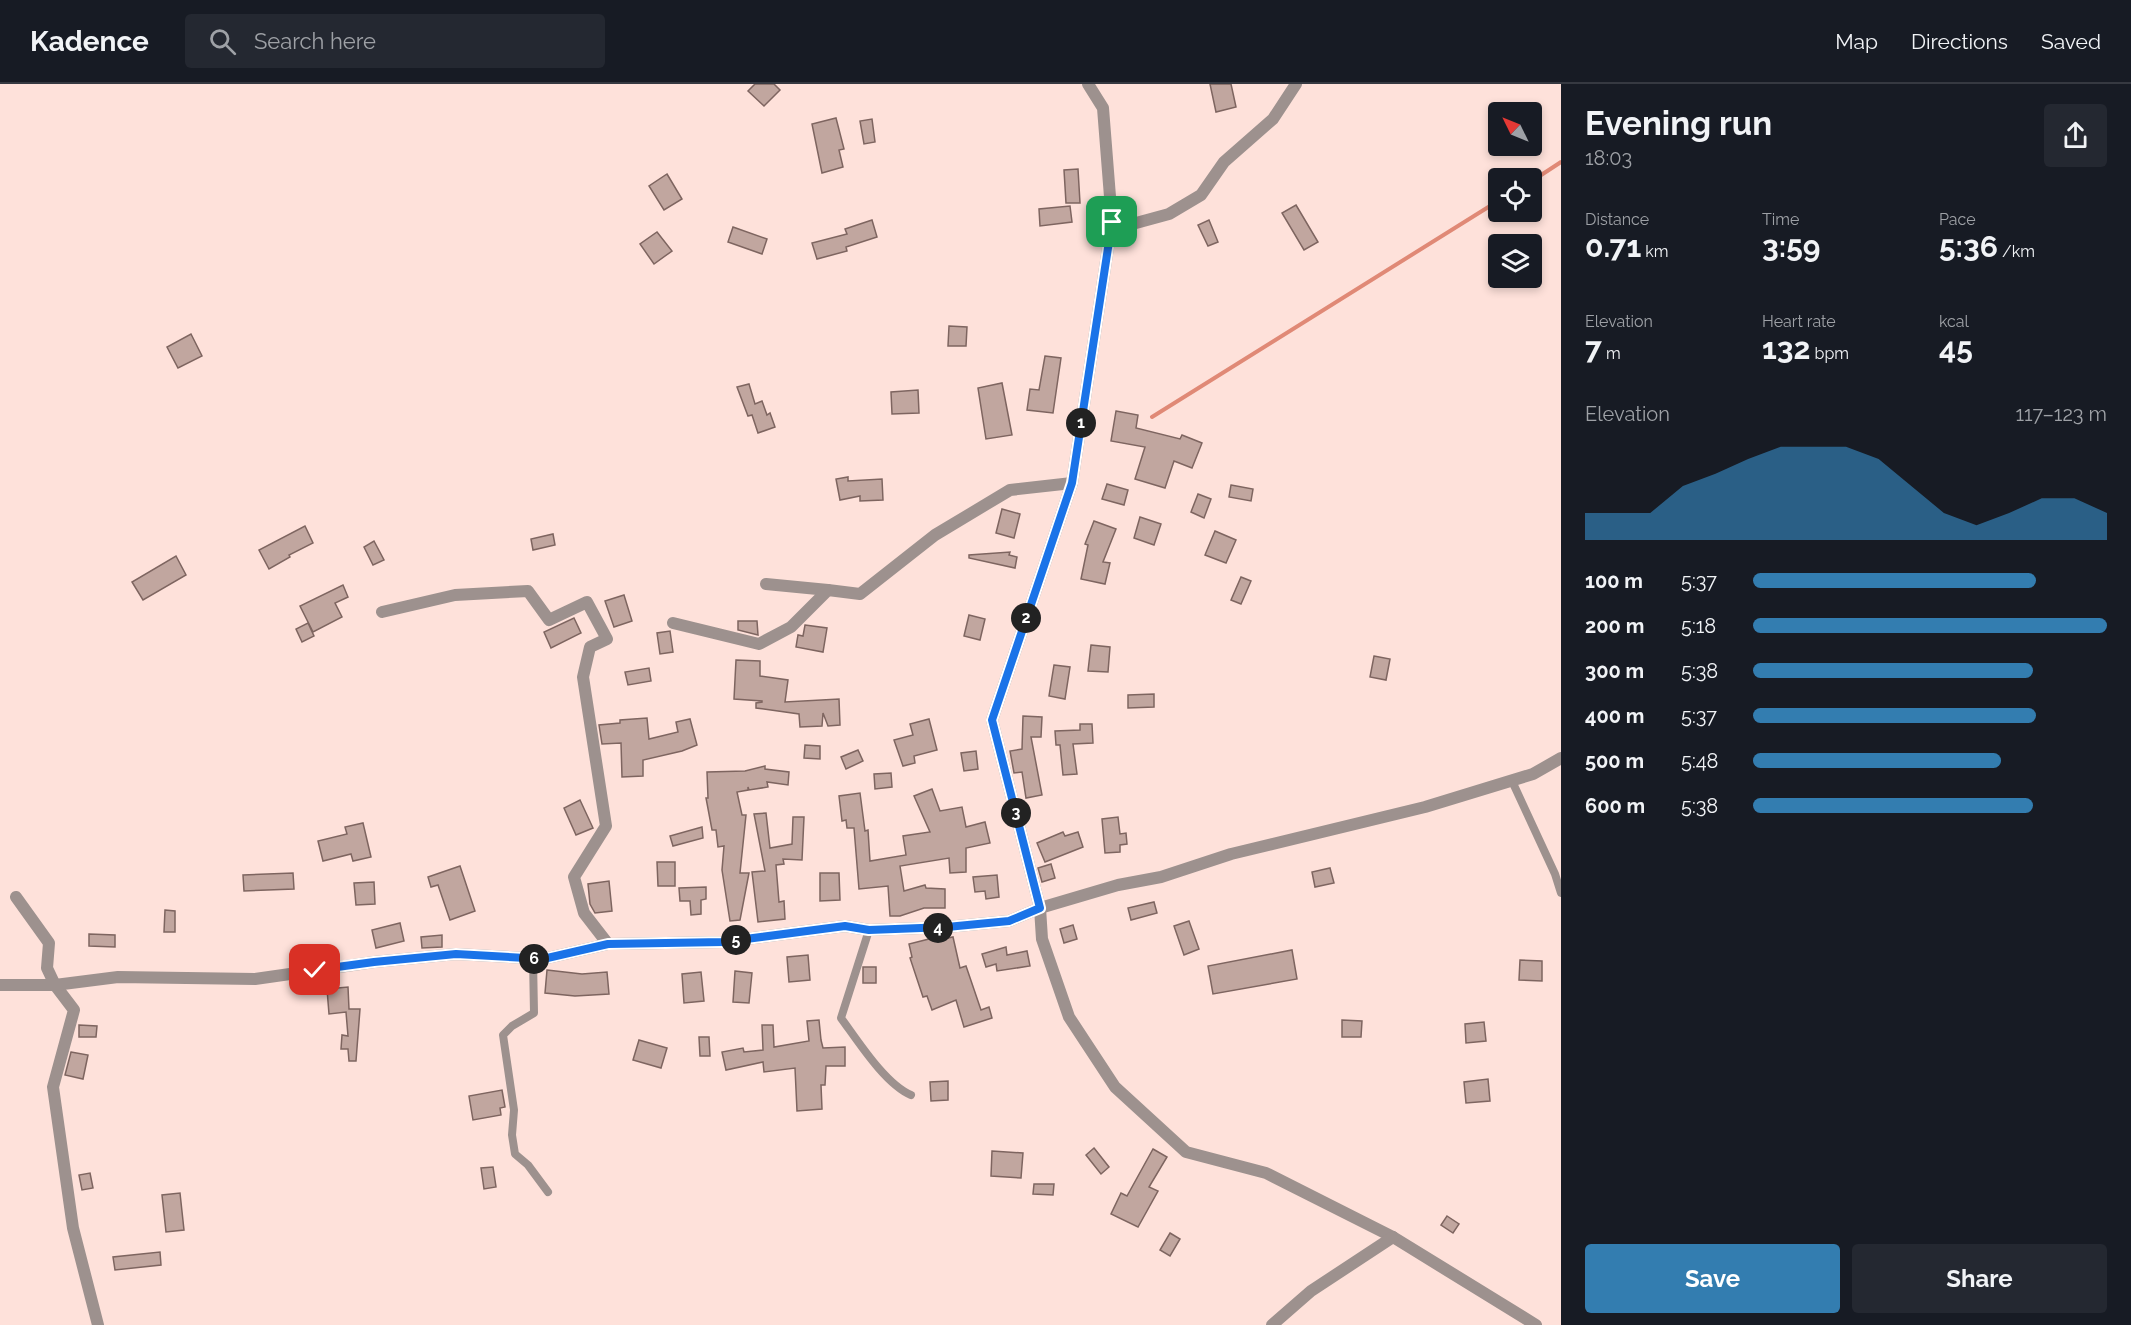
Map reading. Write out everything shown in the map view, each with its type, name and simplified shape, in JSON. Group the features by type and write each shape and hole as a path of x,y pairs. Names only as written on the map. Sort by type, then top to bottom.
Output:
{"street":[{"path":"1088,84 1103,108 1112,222 1072,483 992,720 1040,908 1042,939 1069,1017 1115,1087 1186,1152 1266,1173 1393,1237 1536,1325"},
{"path":"1112,222 1136,223 1169,214 1201,195 1224,162 1272,119 1296,84"},
{"path":"765,584 860,594 935,535 1010,490 1072,483"},
{"path":"382,612 455,595 528,591 549,620 587,602 607,639 590,647 583,677 606,826 574,877 584,913 608,944"},
{"path":"673,623 759,644 791,627 828,591"},
{"path":"0,985 56,985 118,977 255,979 374,962 456,954 543,959 608,944 723,942 845,926 869,930 947,927 1009,921 1040,908 1119,885 1161,877 1231,854 1425,807 1533,774 1561,758"},
{"path":"16,897 50,943 47,968 74,1010 53,1087 73,1228 98,1325"},
{"path":"1272,1325 1311,1291 1393,1237"}],"lane":[{"path":"1512,780 1555,874 1561,893"},
{"path":"869,930 841,1018 872,1060 903,1092 911,1095"},
{"path":"533,959 534,1012 512,1026 503,1035 514,1110 515,1154 528,1165 548,1192"}],"building":[{"path":"755,84 774,84 780,90 764,106 748,91"},
{"path":"1210,84 1231,84 1236,107 1216,112"},
{"path":"836,118 844,149 839,150 843,167 822,173 812,124"},
{"path":"872,119 875,142 864,144 860,121"},
{"path":"1078,169 1080,203 1066,203 1064,170"},
{"path":"667,174 682,199 664,210 649,186"},
{"path":"1296,205 1318,242 1304,250 1282,213"},
{"path":"1070,206 1072,222 1040,226 1039,209"},
{"path":"872,220 877,237 846,247 847,251 817,259 812,243 847,234 845,229"},
{"path":"1209,220 1218,242 1208,246 1198,225"},
{"path":"733,227 767,239 762,254 728,242"},
{"path":"657,232 672,251 654,264 640,244"},
{"path":"949,326 967,327 966,346 948,346"},
{"path":"191,334 202,356 178,368 167,347"},
{"path":"1045,356 1061,358 1053,413 1027,410 1030,389 1039,390"},
{"path":"1002,383 1012,435 986,439 978,388"},
{"path":"749,384 755,404 762,401 775,427 758,433 752,415 748,416 737,387"},
{"path":"918,390 919,413 892,414 891,392"},
{"path":"1116,411 1138,415 1136,428 1180,439 1182,435 1202,443 1192,468 1174,461 1165,488 1135,479 1145,447 1111,441"},
{"path":"848,477 848,481 882,479 883,500 860,501 860,496 840,500 836,479"},
{"path":"1107,484 1128,490 1124,505 1102,499"},
{"path":"1231,485 1253,489 1251,501 1229,497"},
{"path":"1198,494 1211,499 1204,518 1191,512"},
{"path":"1002,509 1020,514 1014,538 996,533"},
{"path":"1140,517 1161,524 1154,545 1134,538"},
{"path":"1094,521 1116,529 1103,562 1110,563 1105,584 1081,579 1088,545 1085,544"},
{"path":"305,526 313,543 289,555 290,557 269,569 259,550"},
{"path":"1215,531 1236,540 1226,563 1205,555"},
{"path":"553,534 555,545 533,550 531,539"},
{"path":"374,541 384,560 373,565 364,547"},
{"path":"1010,552 1009,555 1017,557 1015,568 969,558 969,555"},
{"path":"176,556 186,575 143,600 132,582"},
{"path":"1241,577 1251,581 1241,604 1231,600"},
{"path":"343,585 348,597 335,603 342,617 313,632 300,606"},
{"path":"624,595 632,621 614,627 605,601"},
{"path":"969,615 985,619 980,640 964,636"},
{"path":"574,618 581,633 551,648 544,632"},
{"path":"738,621 757,621 758,635 738,630"},
{"path":"308,623 314,636 302,642 296,629"},
{"path":"805,625 827,628 823,652 796,647 798,635 803,636"},
{"path":"670,631 673,652 660,654 657,633"},
{"path":"1091,645 1110,647 1108,672 1088,671"},
{"path":"1374,656 1390,659 1386,680 1370,677"},
{"path":"736,660 760,661 760,676 788,680 785,702 839,699 840,725 828,726 823,713 822,726 800,727 799,714 756,708 756,703 762,701 734,699"},
{"path":"1054,665 1070,667 1065,699 1049,696"},
{"path":"649,668 651,681 628,685 625,672"},
{"path":"1154,694 1154,707 1128,708 1128,695"},
{"path":"1023,716 1042,717 1041,737 1031,737 1042,795 1026,798 1022,772 1014,773 1010,751 1022,749"},
{"path":"647,718 649,739 678,732 676,722 690,719 697,745 643,760 643,776 622,777 621,743 602,744 599,725 620,723 620,720"},
{"path":"929,719 937,750 914,756 915,763 903,766 894,740 913,735 910,724"},
{"path":"1080,724 1092,724 1093,743 1073,744 1077,774 1063,775 1060,745 1056,745 1055,731 1080,730"},
{"path":"805,745 820,746 820,759 804,758"},
{"path":"858,750 863,761 846,769 841,757"},
{"path":"976,751 978,769 964,771 961,753"},
{"path":"765,766 765,769 789,772 788,785 767,782 768,787 749,790 748,787 748,790 737,792 742,815 746,815 740,873 749,873 740,920 730,921 722,870 724,846 718,847 716,830 712,830 706,798 708,798 707,772 745,771"},
{"path":"891,773 892,787 875,789 874,774"},
{"path":"932,789 940,811 962,807 966,827 985,822 990,843 966,848 966,872 950,873 949,858 900,866 904,891 925,885 926,888 945,889 945,908 924,908 900,916 890,916 888,886 859,889 854,828 847,828 846,820 842,821 839,796 860,793 865,831 868,830 870,861 906,855 903,836 930,832 914,796"},
{"path":"580,800 593,828 576,835 564,808"},
{"path":"766,813 770,848 792,844 793,817 804,817 802,860 783,859 784,864 776,865 779,902 784,901 785,919 758,922 752,872 765,871 754,814"},
{"path":"1118,817 1120,834 1126,833 1127,844 1120,845 1120,852 1105,853 1102,819"},
{"path":"363,823 371,857 353,861 351,854 323,861 318,841 347,834 345,827"},
{"path":"702,827 703,838 673,846 670,836"},
{"path":"1063,832 1065,836 1078,832 1083,847 1045,862 1037,843"},
{"path":"657,862 675,862 675,886 658,886"},
{"path":"1051,864 1055,878 1042,882 1038,868"},
{"path":"460,866 475,911 450,920 438,885 431,887 428,877"},
{"path":"1330,868 1334,883 1315,887 1312,872"},
{"path":"293,873 294,889 244,891 243,875"},
{"path":"820,873 839,873 840,900 820,901"},
{"path":"997,875 999,897 986,899 985,891 975,892 973,877"},
{"path":"609,881 612,911 595,913 590,904 588,884"},
{"path":"374,882 375,904 356,905 354,883"},
{"path":"706,887 706,899 701,900 701,914 691,915 690,901 680,901 679,888"},
{"path":"1154,902 1157,913 1131,920 1128,908"},
{"path":"165,910 175,911 175,932 164,932"},
{"path":"1189,921 1199,949 1184,955 1174,926"},
{"path":"400,923 404,941 376,948 372,930"},
{"path":"1073,925 1077,939 1064,943 1060,929"},
{"path":"89,934 115,935 115,947 89,946"},
{"path":"442,935 442,947 422,948 421,937"},
{"path":"937,937 938,940 953,937 960,968 966,966 981,1010 989,1007 992,1018 964,1027 956,1000 932,1010 927,996 923,997 910,958 912,957 909,944"},
{"path":"1006,947 1007,955 1027,951 1030,966 997,971 996,964 986,967 982,954"},
{"path":"1292,950 1297,979 1213,994 1208,966"},
{"path":"808,955 810,980 789,982 787,957"},
{"path":"1520,960 1542,961 1542,981 1519,980"},
{"path":"863,967 876,967 876,983 863,983"},
{"path":"547,970 582,974 607,972 609,994 575,996 545,993"},
{"path":"735,971 752,973 749,1003 733,1002"},
{"path":"701,972 704,1001 684,1003 682,974"},
{"path":"348,987 349,1009 360,1009 356,1061 349,1061 348,1049 341,1049 342,1035 348,1036 346,1012 329,1014 327,989"},
{"path":"819,1020 823,1048 845,1047 845,1066 826,1066 825,1085 821,1085 822,1109 797,1111 795,1068 764,1072 763,1062 726,1070 722,1052 743,1048 744,1052 763,1050 762,1025 773,1025 774,1047 809,1041 807,1021"},
{"path":"1342,1020 1362,1021 1361,1037 1342,1037"},
{"path":"1484,1022 1486,1041 1466,1043 1465,1024"},
{"path":"79,1025 97,1026 96,1037 79,1037"},
{"path":"699,1037 709,1037 710,1056 700,1056"},
{"path":"639,1040 667,1048 661,1068 633,1060"},
{"path":"71,1052 88,1055 83,1079 65,1075"},
{"path":"1488,1079 1490,1101 1466,1103 1464,1082"},
{"path":"948,1081 948,1100 931,1101 930,1082"},
{"path":"502,1090 505,1107 500,1108 501,1115 473,1120 469,1096"},
{"path":"1094,1148 1109,1167 1101,1174 1086,1155"},
{"path":"1153,1149 1167,1157 1149,1187 1158,1191 1138,1227 1111,1214 1121,1193 1127,1196"},
{"path":"992,1151 1023,1153 1021,1178 991,1176"},
{"path":"493,1167 496,1187 484,1189 481,1168"},
{"path":"90,1173 93,1188 82,1190 79,1175"},
{"path":"1034,1184 1054,1184 1053,1195 1033,1194"},
{"path":"180,1193 184,1230 166,1232 162,1195"},
{"path":"1447,1216 1459,1224 1453,1233 1441,1225"},
{"path":"1170,1233 1180,1239 1170,1256 1160,1250"},
{"path":"160,1252 161,1265 115,1270 113,1257"}],"waterway":[{"path":"1542,174 1561,162"},
{"path":"1152,417 1488,207"}],"route":[{"path":"315,970 456,954 543,959 608,944 723,942 845,926 869,930 947,927 1009,921 1040,908 992,720 1072,483 1112,222"}]}
